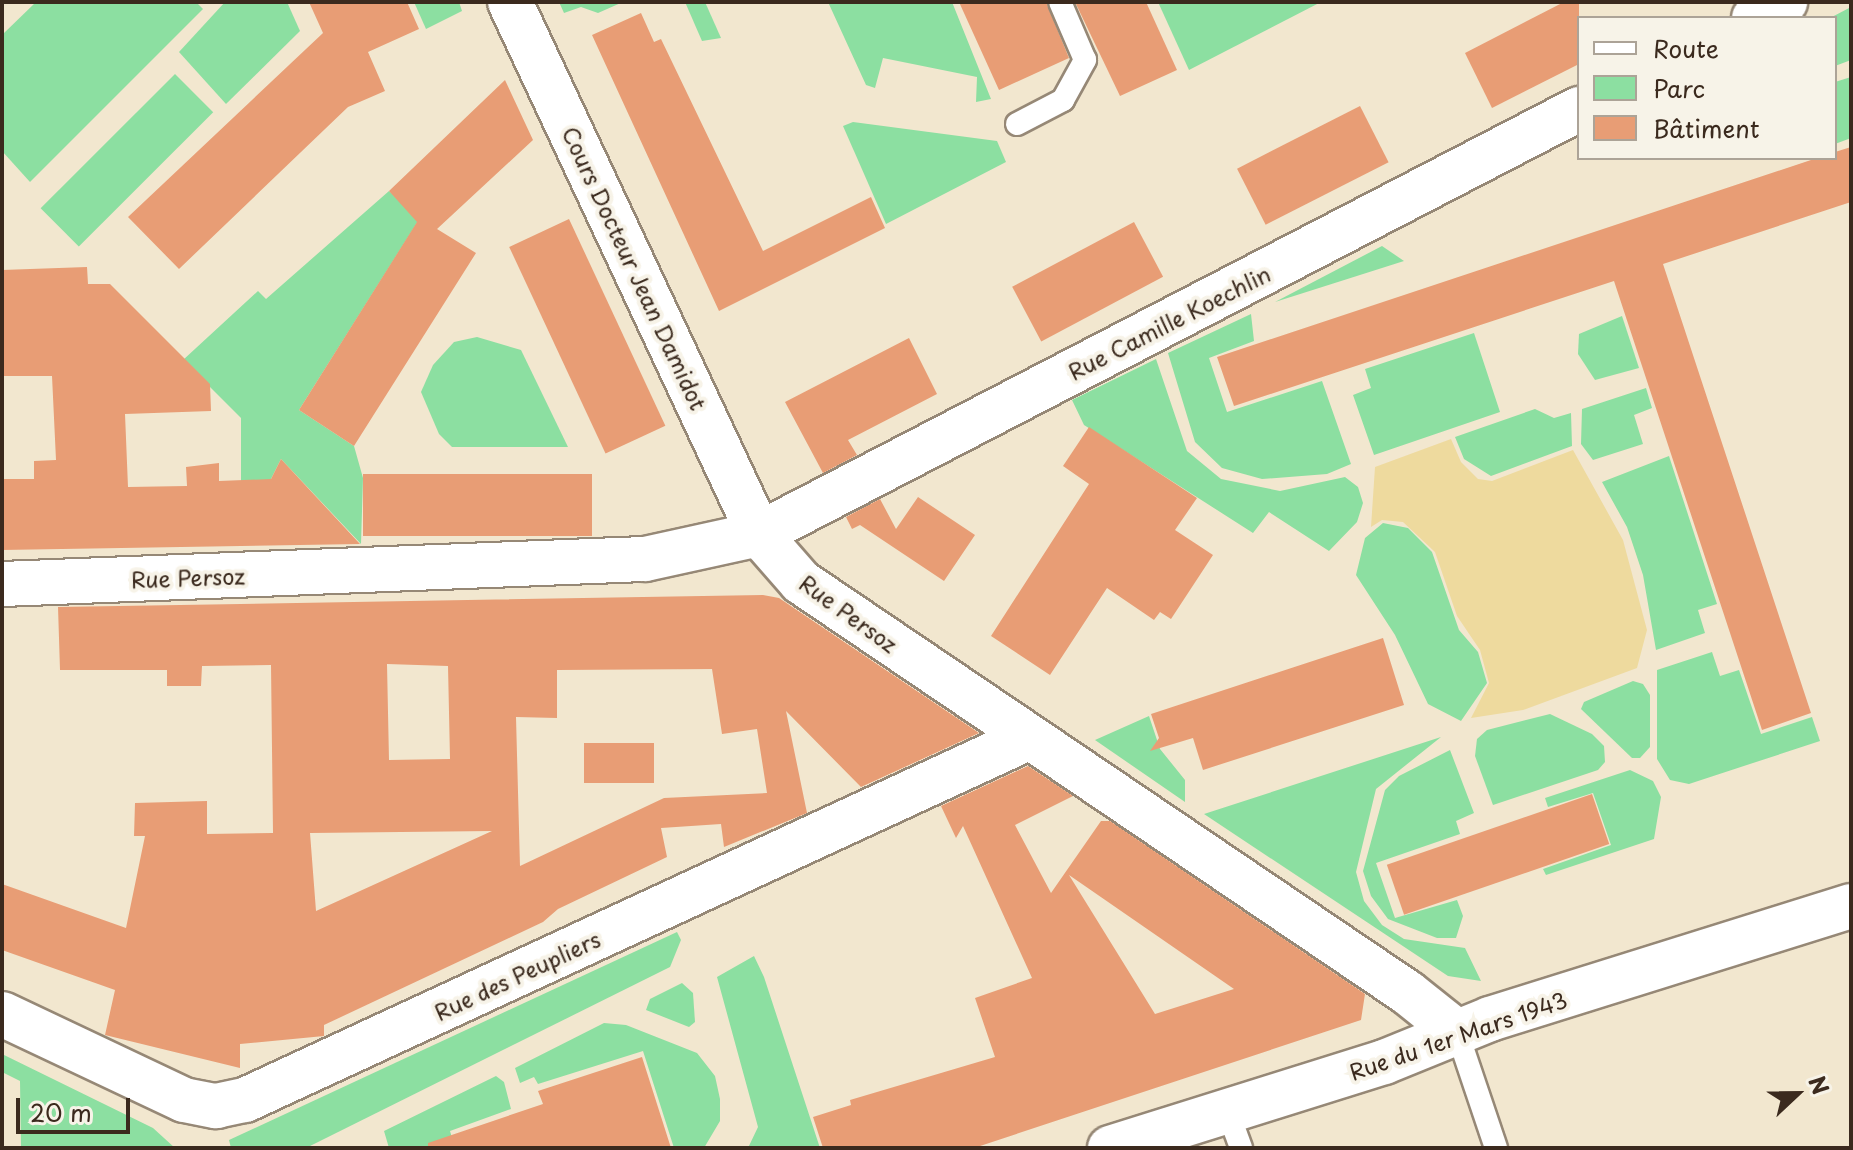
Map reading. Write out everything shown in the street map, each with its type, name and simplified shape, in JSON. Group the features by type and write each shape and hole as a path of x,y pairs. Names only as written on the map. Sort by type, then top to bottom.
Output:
{"street":[{"name":"Cours Docteur Jean Damidot","path":"510,2 759,534"},
{"path":"1758,16 1785,2"},
{"name":"Rue Camille Koechlin","path":"759,534 1577,110"},
{"name":"Rue Persoz","path":"2,584 645,559 759,534 801,582 1408,993 1457,1032"},
{"name":"Rue des Peupliers","path":"2,1014 184,1100 216,1106 245,1100 1028,738"},
{"name":"Rue du 1er Mars 1943","path":"1110,1148 1234,1130 1457,1032 1851,906"}],"lane":[{"path":"1017,124 1063,100 1085,60 1060,2"},
{"path":"1457,1032 1496,1148"}],"green space":[{"path":"36,2 196,2 203,9 30,182 2,151 2,35"},
{"path":"225,2 287,2 300,31 226,104 179,52"},
{"path":"414,2 459,2 462,11 426,29"},
{"path":"559,2 623,2 598,13 581,7 564,13"},
{"path":"685,2 705,2 721,38 702,41"},
{"path":"828,2 952,2 991,99 976,102 977,77 883,58 875,88 866,85"},
{"path":"1158,2 1321,2 1189,70"},
{"path":"1851,7 1851,60 1837,65 1837,16 1834,16"},
{"path":"175,74 213,112 79,247 41,208"},
{"path":"1851,77 1851,138 1837,143 1837,81"},
{"path":"853,122 997,141 1006,162 886,224 843,126"},
{"path":"389,191 420,218 299,410 354,446 363,478 361,544 281,459 263,495 241,495 241,418 183,360 258,291 266,299"},
{"path":"1382,246 1404,261 1275,302"},
{"path":"1251,314 1254,341 1209,358 1227,412 1322,381 1351,464 1327,474 1262,479 1222,468 1195,442 1168,353"},
{"path":"1622,316 1639,368 1595,380 1578,354 1579,334"},
{"path":"1474,333 1500,412 1374,455 1353,395 1371,388 1365,369"},
{"path":"477,337 521,350 568,447 452,447 439,434 421,392 433,365 454,342"},
{"path":"1156,359 1187,451 1221,479 1280,491 1345,477 1358,487 1363,503 1357,522 1329,551 1269,512 1253,533 1084,425 1072,400"},
{"path":"1646,388 1652,408 1634,415 1643,444 1593,460 1581,444 1582,409"},
{"path":"1535,409 1554,418 1571,413 1572,446 1491,476 1464,459 1455,437"},
{"path":"1669,456 1717,604 1698,610 1705,633 1656,650 1643,575 1627,527 1602,482"},
{"path":"1383,523 1408,528 1432,552 1459,630 1478,652 1487,683 1461,721 1428,704 1395,635 1356,575 1365,538"},
{"path":"1712,652 1720,676 1739,670 1761,734 1812,717 1820,741 1689,784 1670,780 1657,759 1657,670"},
{"path":"1633,681 1643,684 1650,695 1650,747 1640,758 1632,758 1581,709 1584,702"},
{"path":"1550,714 1592,734 1604,746 1605,762 1598,770 1493,805 1475,756 1477,739 1487,730"},
{"path":"1149,716 1160,749 1185,780 1185,802 1095,740"},
{"path":"1441,737 1376,789 1356,872 1364,901 1382,925 1404,939 1465,948 1481,981 1448,976 1204,814"},
{"path":"1450,750 1474,813 1456,821 1460,834 1376,863 1395,918 1457,900 1463,916 1456,938 1437,938 1388,919 1371,896 1363,871 1385,790 1399,776"},
{"path":"1630,770 1653,781 1661,797 1654,839 1546,875 1543,869 1611,845 1593,793 1548,807 1545,798"},
{"path":"677,932 681,940 670,967 306,1148 231,1148 229,1140"},
{"path":"754,956 764,977 820,1148 748,1148 758,1127 717,977"},
{"path":"682,983 693,993 695,1022 689,1027 646,1010 650,999"},
{"path":"604,1023 626,1025 697,1053 715,1076 720,1099 720,1121 704,1148 674,1148 643,1051 538,1084 534,1077 520,1083 515,1068"},
{"path":"2,1054 153,1128 175,1148 21,1148 20,1081 2,1072"},
{"path":"496,1076 504,1082 511,1109 450,1131 455,1148 389,1148 384,1131"}],"sand":[{"path":"1451,439 1461,462 1478,479 1492,481 1573,450 1623,540 1647,630 1637,668 1523,710 1471,718 1489,683 1480,650 1457,616 1435,552 1403,522 1382,520 1371,527 1375,467"}],"building":[{"path":"309,2 407,2 419,29 368,52 385,91 348,107 179,269 128,217 323,33"},
{"path":"959,2 1046,2 1069,58 999,90"},
{"path":"1075,2 1146,2 1177,70 1120,96"},
{"path":"1564,2 1579,2 1577,65 1492,108 1465,53"},
{"path":"641,13 654,42 661,39 763,251 871,197 885,228 719,311 592,35"},
{"path":"505,80 533,140 437,229 476,253 354,446 299,410 417,222 389,191"},
{"path":"1360,106 1389,162 1266,225 1237,169"},
{"path":"1851,147 1851,202 1663,264 1811,713 1762,730 1614,281 1234,406 1217,357 1811,160 1837,160 1837,151"},
{"path":"569,219 665,426 606,454 509,247"},
{"path":"1134,222 1163,277 1041,342 1012,287"},
{"path":"87,267 88,284 110,284 210,384 211,411 125,414 128,487 187,486 186,467 219,463 219,481 271,479 281,459 360,544 2,550 2,479 34,479 34,461 56,460 52,376 2,376 2,270"},
{"path":"909,338 937,394 848,440 857,455 823,473 785,402"},
{"path":"1089,427 1197,498 1175,530 1213,555 1171,619 1160,612 1154,620 1107,588 1050,675 991,636 1089,484 1063,466"},
{"path":"363,474 592,474 592,536 363,536"},
{"path":"918,497 975,535 944,581 860,525 852,529 846,517 880,499 896,529"},
{"path":"763,595 779,598 979,733 861,787 786,711 807,813 724,847 721,824 661,828 667,857 558,909 543,922 324,1025 324,1036 240,1044 240,1068 105,1035 115,990 2,950 2,884 126,928 145,836 134,836 135,803 207,801 207,834 273,833 271,665 202,666 201,686 167,686 167,670 60,670 58,607","holes":["387,664 448,666 450,759 389,760","712,669 722,734 757,729 767,793 664,798 520,866 516,717 557,718 557,670","492,831 316,911 310,833"]},
{"path":"1383,638 1404,705 1203,770 1193,738 1150,751 1159,738 1151,714"},
{"path":"584,743 654,743 654,783 584,783"},
{"path":"1028,766 1073,796 1015,825 1051,893 1101,821 1110,821 1365,994 1361,1020 974,1148 823,1148 813,1117 851,1105 850,1100 995,1057 975,998 1032,978 963,826 956,838 941,806","holes":["1069,875 1234,989 1155,1014"]},
{"path":"1592,794 1609,844 1404,915 1387,865"},
{"path":"642,1057 671,1148 428,1148 428,1143 543,1104 538,1091"}]}
